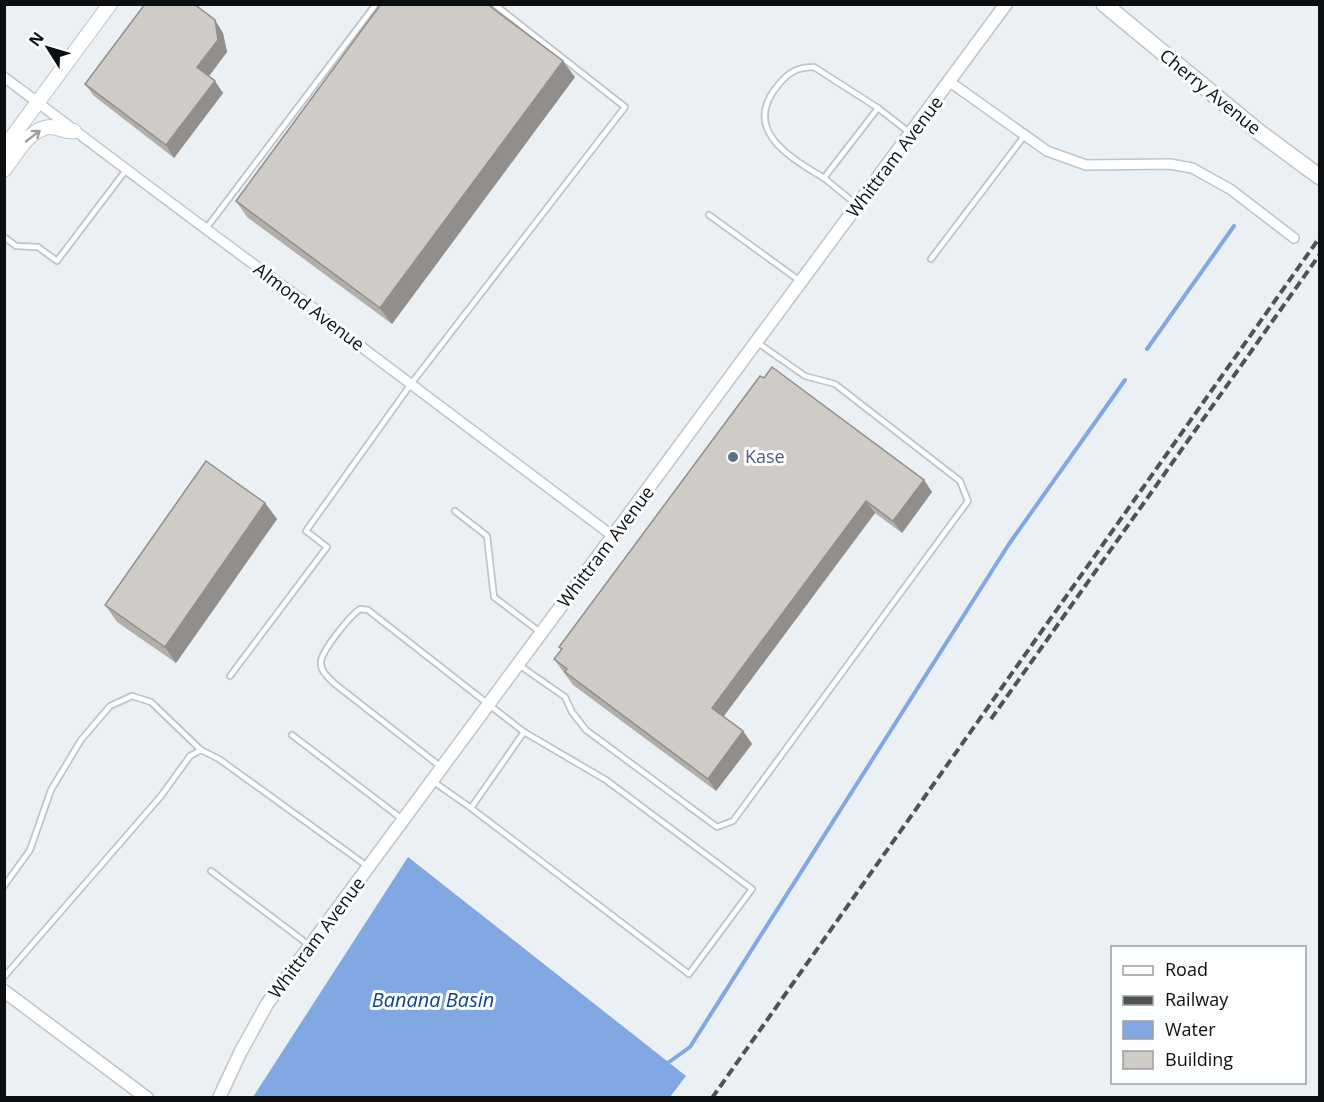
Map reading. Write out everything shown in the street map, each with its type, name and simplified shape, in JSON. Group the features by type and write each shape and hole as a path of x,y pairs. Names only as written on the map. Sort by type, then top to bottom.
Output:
{"main road":[{"path":"4,148 110,4"},
{"name":"Cherry Avenue","path":"1104,4 1259,132 1320,177"},
{"path":"4,170 26,141 37,131 51,127 74,131"}],"street":[{"name":"Whittram Avenue","path":"219,1098 267,1004 434,782 1006,4"},
{"name":"Almond Avenue","path":"4,77 37,104 316,310 331,324 614,537"},
{"path":"950,82 1047,151 1086,165 1170,164 1192,168 1221,184 1294,238"},
{"path":"4,990 147,1098"}],"lane":[{"path":"206,230 376,4"},
{"path":"230,676 327,546 306,531 411,384 625,107 494,4"},
{"path":"859,206 824,178 795,160 773,141 766,126 765,109 768,97 788,73 802,67 814,67 878,108 912,134"},
{"path":"824,178 878,108"},
{"path":"931,259 1025,135"},
{"path":"4,237 16,246 38,247 57,261 126,170"},
{"path":"709,215 802,283"},
{"path":"519,665 565,697 572,712 586,730 717,827 733,822 968,501 960,481 835,384 805,376 758,343"},
{"path":"455,511 487,536 494,597 542,633"},
{"path":"434,782 689,974 752,889 606,780 524,732 364,609 360,609 355,612 321,658 320,663 326,675 443,769"},
{"path":"4,886 30,850 51,790 81,740 110,706 132,696 152,702 201,750 219,759 369,868"},
{"path":"471,808 524,732"},
{"path":"292,735 404,821"},
{"path":"4,978 161,796 190,756 201,750"},
{"path":"211,871 311,946"}],"water":[{"name":"Banana Basin","path":"408,857 686,1076 670,1097 253,1097"}],"building":[{"path":"145,4 194,4 215,20 218,40 197,67 215,81 166,145 85,84"},
{"path":"381,4 487,4 563,61 380,308 236,201"},
{"path":"772,367 924,480 893,521 866,501 712,708 743,731 708,779 565,672 567,669 554,659 562,649 559,647 760,376 764,378"},
{"path":"206,461 265,503 165,647 105,605"}],"waterway":[{"path":"1147,349 1234,226"},
{"path":"665,1065 690,1047 1009,544 1125,380"}],"railway":[{"path":"712,1098 1320,237"},
{"path":"991,719 1320,254"}],"place":[{"name":"Kase","path":"733,457"}]}
